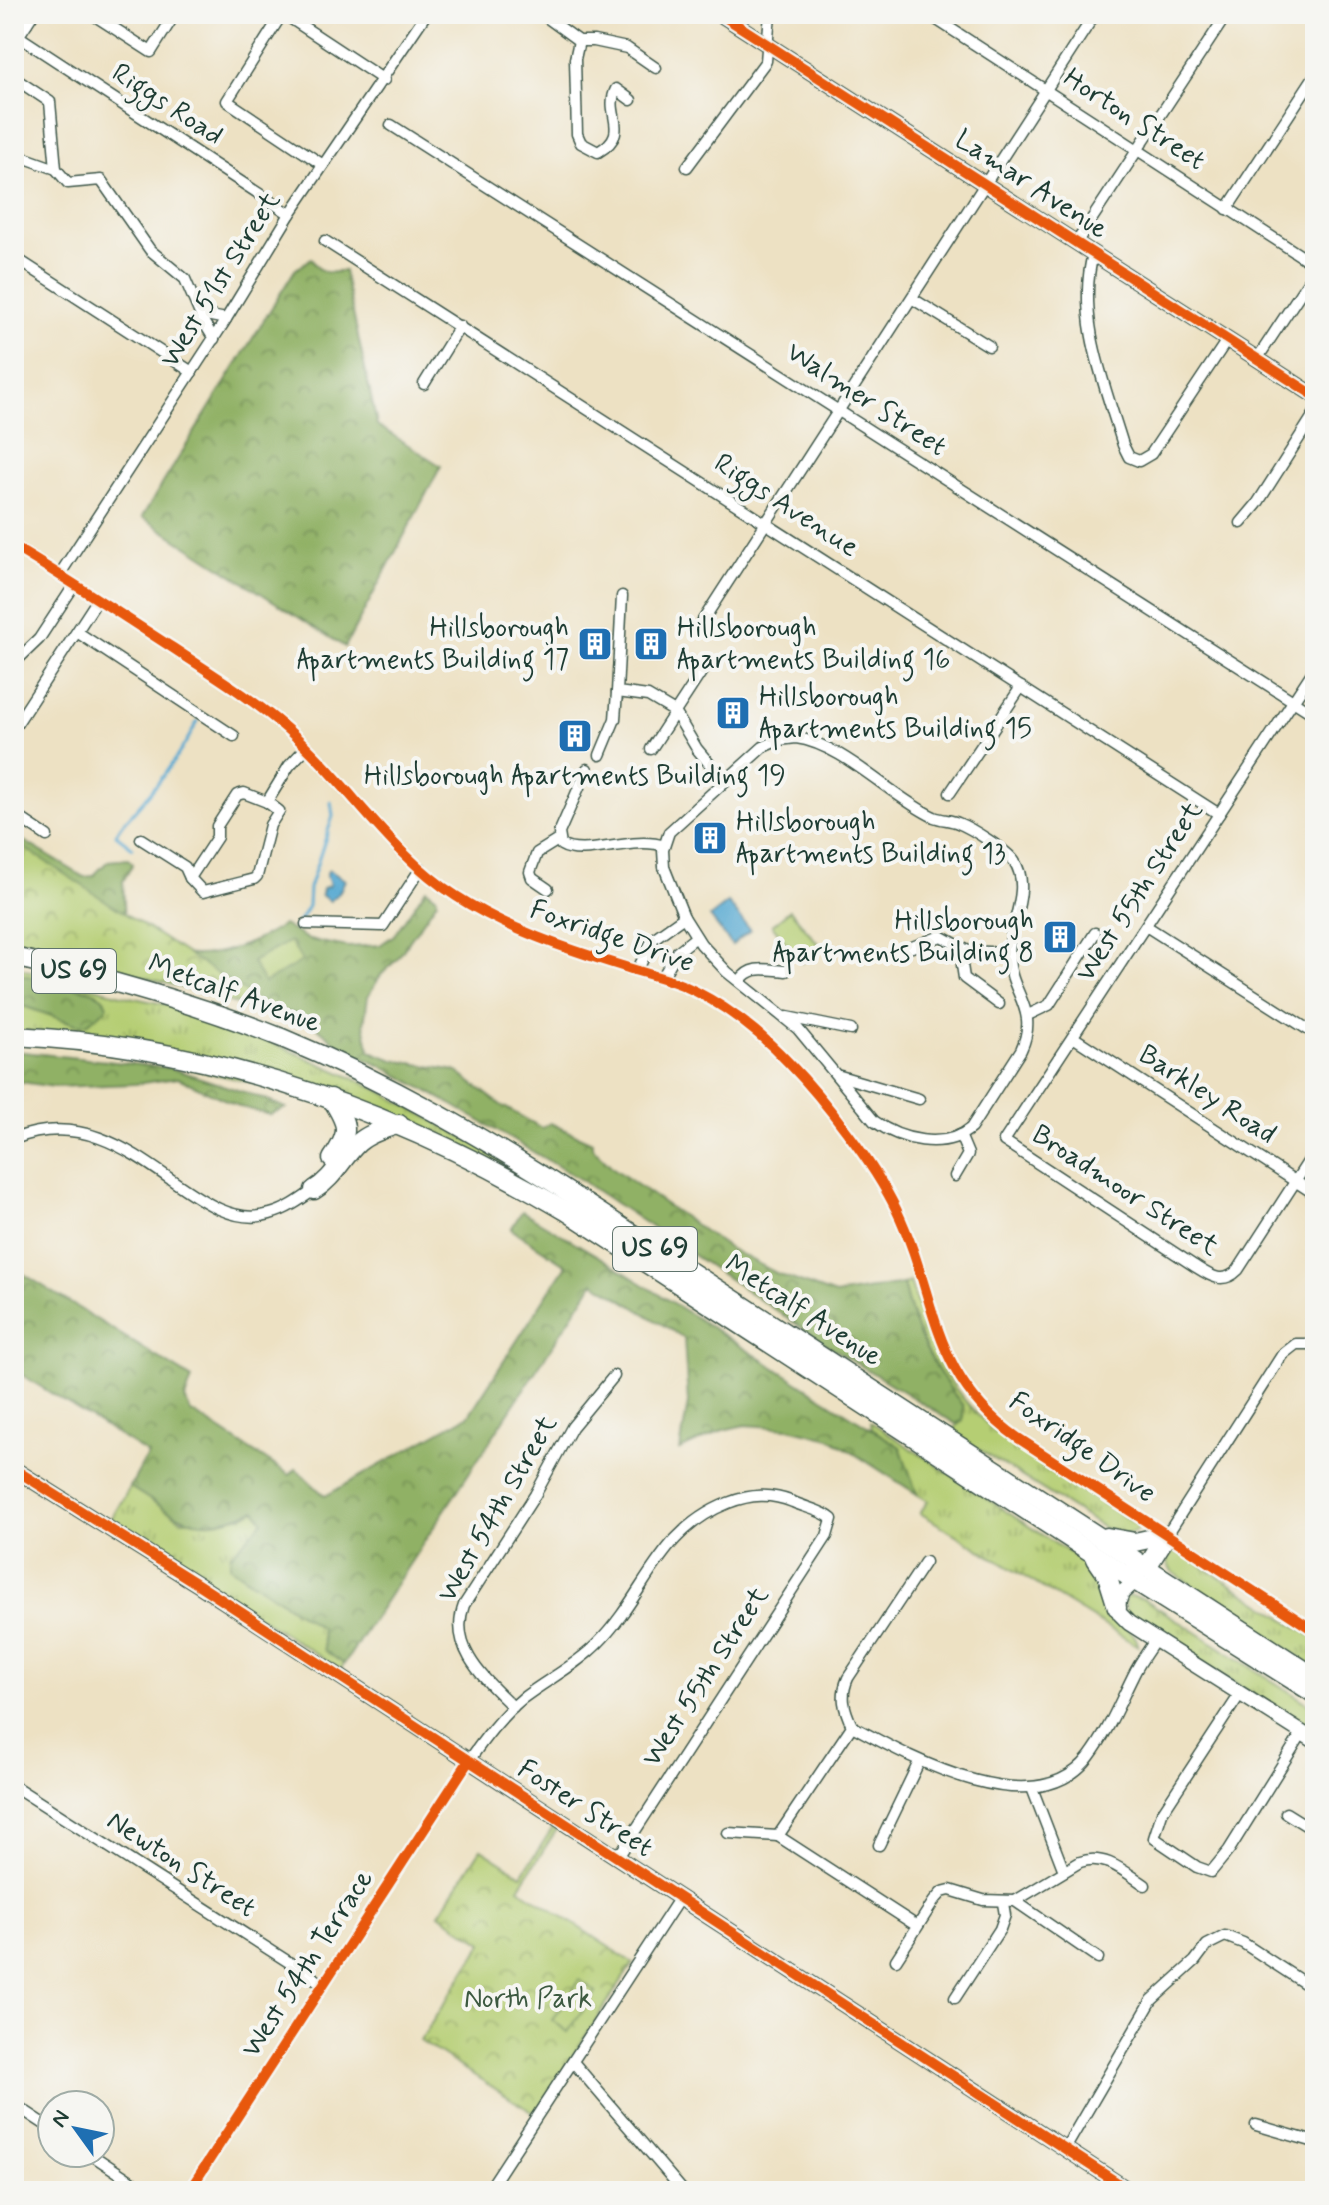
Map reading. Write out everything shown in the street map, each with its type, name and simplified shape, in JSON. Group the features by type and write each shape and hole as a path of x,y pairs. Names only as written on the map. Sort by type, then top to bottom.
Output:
{"highway":[{"name":"Metcalf Avenue","path":"14,957 134,987 232,1019 316,1053 414,1100 518,1160 1141,1574 1315,1694"},
{"name":"Metcalf Avenue","path":"14,1036 169,1055 226,1067 331,1098 399,1124 479,1162 566,1211 1014,1502 1093,1542"},
{"path":"314,1190 342,1144 346,1130 345,1120 331,1098"},
{"path":"314,1190 328,1182 359,1142 399,1124"},
{"path":"1014,1502 1073,1530 1139,1569 1141,1574"},
{"path":"1117,1607 1093,1542 1135,1542 1167,1535"},
{"path":"1141,1574 1167,1535"},
{"name":"Metcalf Avenue","path":"1141,1574 1259,1641 1315,1677"}],"street":[{"path":"92,14 151,52 175,14"},
{"path":"323,165 227,101 283,14 384,80"},
{"name":"West 51st Street","path":"60,574 214,339 290,214 426,14"},
{"path":"542,14 579,41 627,48 656,68"},
{"name":"Lamar Avenue","path":"720,14 1315,396"},
{"path":"687,167 766,61 770,14"},
{"name":"Horton Street","path":"928,14 1315,268"},
{"path":"698,628 1095,14"},
{"path":"1076,243 1227,14"},
{"path":"14,15 30,18 16,40"},
{"name":"Riggs Road","path":"16,40 290,214"},
{"path":"579,41 575,59 577,134 581,143 598,152 606,148 618,129 612,106 616,89 631,100"},
{"path":"1227,209 1315,75"},
{"path":"14,78 50,102 56,169"},
{"name":"Walmer Street","path":"391,125 1315,715"},
{"path":"14,154 56,169 68,183 101,180 150,250 185,279 214,339"},
{"name":"Riggs Avenue","path":"325,241 1219,814"},
{"path":"1093,254 1088,296 1091,328 1128,456 1137,461 1152,453 1227,340"},
{"path":"14,257 192,372"},
{"path":"1257,359 1315,268"},
{"path":"913,299 989,346"},
{"path":"201,314 226,319"},
{"path":"424,384 460,326"},
{"path":"1241,523 1257,504 1315,413"},
{"name":"Foxridge Drive","path":"14,547 241,693 280,723 382,832 453,894 510,927 662,978 701,995 768,1041 804,1079 877,1176 911,1246 942,1347 956,1373 981,1405 1011,1434 1315,1631"},
{"path":"14,663 39,639 75,584"},
{"path":"600,755 615,719 622,596"},
{"path":"14,728 98,599"},
{"path":"77,632 234,736"},
{"path":"651,749 704,668"},
{"name":"West 55th Street","path":"1004,1141 1315,668"},
{"path":"950,793 1021,687"},
{"path":"617,692 648,696 675,712 697,749 723,780"},
{"path":"587,769 558,840 564,847 577,850 644,841 664,846 671,829 723,780 770,743 785,739 807,740 830,750 932,815 961,824 1008,854 1018,868 1021,888 1009,953 1011,973 1028,1015 1028,1027 1021,1050 971,1128 960,1135 968,1154 955,1176"},
{"path":"267,802 289,766 306,748"},
{"path":"141,839 185,867 190,878 203,892 257,876 270,825 279,811 267,802 244,793 237,795 217,826 215,841 190,878"},
{"path":"14,814 47,836"},
{"path":"548,889 532,878 530,872 536,854 558,840"},
{"name":"Foxridge Drive","path":"664,846 664,867 684,917 696,937 711,956 785,1016 840,1076 868,1114 889,1130 909,1138 948,1140 960,1135"},
{"path":"306,924 383,926 421,868"},
{"name":"Foxridge Drive","path":"637,971 653,939 684,917"},
{"path":"1146,926 1315,1034"},
{"path":"1028,1015 1047,1007 1095,933"},
{"path":"904,950 941,936 966,950 1009,953"},
{"name":"Foxridge Drive","path":"662,978 677,952 696,937"},
{"path":"966,950 962,965 964,978 999,1004"},
{"path":"740,981 752,969 786,971"},
{"path":"785,1016 851,1030"},
{"name":"Barkley Road","path":"1073,1037 1315,1194"},
{"path":"840,1076 919,1099"},
{"path":"14,1139 38,1131 55,1130 100,1136 134,1154 214,1206 243,1215 269,1215 314,1190"},
{"name":"Broadmoor Street","path":"1004,1141 1193,1265 1220,1279 1230,1277 1238,1270 1295,1181"},
{"path":"1295,1181 1315,1151"},
{"path":"1167,1535 1282,1355 1299,1343 1315,1344"},
{"name":"West 54th Street","path":"513,1707 464,1651 458,1629 459,1617 535,1495 572,1427 614,1376"},
{"name":"Foster Street","path":"14,1469 226,1603 1130,2191"},
{"name":"West 54th Terrace","path":"189,2191 468,1762 486,1736 513,1707 581,1659 598,1643 669,1544 700,1516 738,1499 766,1495 825,1513 832,1519"},
{"name":"West 55th Street","path":"611,1854 622,1851 827,1536 832,1519"},
{"path":"925,1562 843,1690 843,1702 852,1726 919,1762 957,1775 1032,1788 1067,1778 1083,1764 1117,1712 1132,1677 1156,1639"},
{"path":"1141,1574 1122,1593 1117,1607 1129,1623 1309,1737 1211,1872 1197,1867 1154,1838 1162,1813 1240,1694"},
{"path":"778,1836 852,1726"},
{"path":"879,1845 919,1762"},
{"name":"Newton Street","path":"14,1786 323,1984"},
{"path":"1032,1788 1064,1871"},
{"path":"1286,1813 1315,1831"},
{"path":"728,1833 778,1836 917,1926"},
{"path":"896,1960 942,1892 950,1890 1003,1903 1015,1901 1090,1858 1101,1859 1145,1885"},
{"path":"488,2191 679,1899"},
{"path":"1015,1901 1098,1958"},
{"path":"955,1998 1000,1929 1005,1915 1003,1903"},
{"path":"1065,2149 1152,2000 1195,1961 1207,1945 1225,1936 1243,1943 1315,1990"},
{"path":"574,2063 683,2191"},
{"path":"14,2104 36,2118"},
{"path":"1256,2125 1315,2142"},
{"path":"113,2169 146,2191"}],"green space":[{"path":"311,258 324,272 344,271 377,425 441,466 345,647 142,517 295,270"},
{"path":"14,835 84,877 93,876 108,861 128,859 133,864 123,881 125,925 162,948 189,955 232,949 259,939 283,925 309,940 348,947 380,945 394,935 426,889 437,897 437,901 368,996 364,1024 370,1051 394,1060 456,1071 501,1105 542,1128 550,1123 592,1142 592,1147 613,1168 730,1249 778,1274 835,1295 903,1284 926,1349 963,1406 963,1420 956,1424 832,1348 578,1178 382,1066 345,1051 311,1022 295,1014 14,938"},
{"path":"14,841 285,1018 100,964 14,944"},
{"path":"790,910 821,947 802,963 772,925"},
{"path":"290,941 302,961 264,983 252,962"},
{"path":"14,967 178,1007 250,1033 371,1086 524,1171 605,1230 376,1110 14,1030"},
{"path":"14,973 91,991 104,999 107,1008 87,1024 78,1025 14,1003"},
{"path":"14,1051 170,1068 286,1108 270,1115 241,1107 178,1078 135,1084 54,1087 14,1081"},
{"path":"522,1211 900,1447 917,1494 830,1438 789,1428 745,1425 723,1430 680,1450 688,1403 684,1338 594,1282 344,1664 324,1650 321,1628 230,1567 230,1556 263,1521 255,1510 234,1518 203,1522 189,1520 163,1508 130,1487 148,1454 14,1370 14,1268 192,1379 185,1399 190,1411 290,1475 296,1469 325,1496 469,1415 566,1265 511,1229"},
{"path":"910,1282 936,1356 967,1403 1011,1444 1036,1462 1139,1526 1133,1533 1123,1534 1104,1528 951,1432 963,1420 963,1406 934,1364 919,1334 903,1284"},
{"path":"871,1422 1092,1568 1113,1617 1132,1633 1138,1646 920,1513 928,1501 917,1494 900,1447 872,1429"},
{"path":"130,1487 182,1520 241,1517 255,1510 264,1521 230,1556 230,1567 321,1628 324,1650 344,1664 341,1670 110,1521"},
{"path":"1173,1552 1185,1555 1315,1638 1315,1667 1171,1571 1166,1559"},
{"path":"1130,1596 1144,1599 1315,1708 1315,1735 1125,1612 1125,1599"},
{"name":"North Park","path":"555,1824 559,1826 519,1888 633,1963 535,2114 420,2041 483,1943 439,1914 481,1849 522,1875"},
{"path":"580,1980 596,1992 568,2032 552,2020"}],"water":[{"path":"329,870 345,880 339,893 330,901 321,895 322,889 330,885 326,874"},
{"path":"728,903 750,930 732,945 710,917"}],"waterway":[{"path":"133,848 116,835 118,831 153,790 198,721"},
{"path":"295,928 308,906 309,888 333,816 331,802"}],"cycle path":[{"path":"720,14 1315,396"},
{"path":"14,547 217,677 274,718 309,749 409,859 456,896 536,937 682,985 712,1000 753,1029 818,1095 875,1172 910,1242 951,1360 988,1413 1018,1438 1315,1631"},
{"path":"14,1469 199,1585 1130,2191"},
{"path":"189,2191 468,1762"}],"place":[{"name":"Hillsborough Apartments Building 17","path":"595,644"},
{"name":"Hillsborough Apartments Building 16","path":"651,644"},
{"name":"Hillsborough Apartments Building 15","path":"733,713"},
{"name":"Hillsborough Apartments Building 19","path":"575,736"},
{"name":"Hillsborough Apartments Building 13","path":"710,838"},
{"name":"Hillsborough Apartments Building 8","path":"1060,937"}]}
